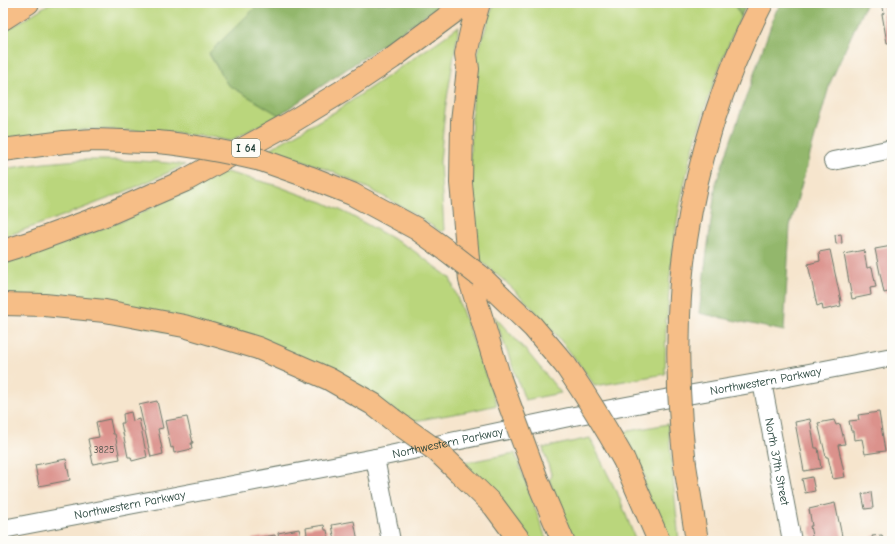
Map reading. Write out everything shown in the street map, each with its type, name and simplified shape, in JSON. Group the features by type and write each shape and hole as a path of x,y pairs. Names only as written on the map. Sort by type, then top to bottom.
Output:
{"highway":[{"path":"3,19 28,3"},
{"path":"3,242 96,209 165,178 244,139 325,92 372,61 450,3"},
{"name":"I 64","path":"3,251 108,214 184,182 341,92 392,58 466,3"},
{"path":"479,3 466,54 468,69 462,121 461,183 470,280 500,379 538,482 563,541"},
{"path":"697,541 685,465 678,394 679,316 682,269 693,202 705,151 734,65 762,3"},
{"path":"3,150 64,142 94,140 157,142 226,152 261,160 352,194 417,229 480,276 533,327 566,366 593,406 624,460 659,541"},
{"path":"3,304 44,305 105,311 184,326 258,348 322,376 373,404 437,451 494,506 520,541"}],"street":[{"path":"833,161 892,149"},
{"name":"Northwestern Parkway","path":"3,528 375,458 569,417 762,382 892,356"},
{"name":"North 37th Street","path":"762,382 792,541"},
{"path":"375,458 391,541"}],"green space":[{"path":"50,3 260,3 209,54 227,84 279,115 230,141 211,137 161,132 94,129 36,134 3,139 3,33"},
{"path":"260,3 444,3 279,115 227,84 209,53"},
{"path":"494,3 733,3 741,16 719,67 701,120 681,200 670,273 666,319 665,374 595,386 566,347 534,310 511,287 476,257 468,193 475,61"},
{"path":"733,3 748,3 741,16"},
{"path":"782,3 866,3 830,83 790,226 784,331 699,313 716,183 776,11"},
{"path":"459,26 445,110 440,162 444,230 441,232 422,219 380,195 336,173 291,156 268,150 338,110"},
{"path":"79,160 145,161 185,165 101,201 3,237 3,169"},
{"path":"226,172 275,185 323,202 410,248 450,278 497,405 414,421 321,368 3,294 3,264 46,250 130,218"},
{"path":"494,316 529,354 561,393 525,400"},
{"path":"668,424 679,541 666,541 643,482 646,479 623,432"},
{"path":"590,438 616,489 636,541 571,541 549,479 552,477 543,448"},
{"path":"515,453 547,541 530,541 463,463"}],"building":[{"path":"882,3 892,3 892,42 887,43 882,14 884,13"},
{"path":"841,234 842,243 836,244 835,235"},
{"path":"892,246 892,291 884,293 875,249"},
{"path":"830,250 841,306 823,310 822,304 817,306 808,264 820,261 819,252"},
{"path":"864,250 867,268 872,267 876,287 870,288 871,295 852,299 844,254"},
{"path":"157,401 163,428 158,429 163,454 151,457 139,405"},
{"path":"131,412 133,421 139,419 147,457 132,461 131,457 128,457 121,423 124,423 123,414"},
{"path":"879,412 885,451 865,454 862,439 854,440 853,431 851,431 849,421 859,420 858,415"},
{"path":"187,417 193,443 191,443 192,449 174,453 173,447 171,448 165,421"},
{"path":"110,419 113,434 115,434 120,459 93,464 88,439 99,437 96,422"},
{"path":"810,419 815,448 818,448 821,468 804,471 795,422"},
{"path":"834,420 836,425 840,424 845,444 838,445 845,477 833,479 818,423"},
{"path":"66,459 70,480 39,486 35,465"},
{"path":"812,477 815,491 805,493 802,479"},
{"path":"871,492 873,508 865,509 862,494"},
{"path":"835,503 843,541 813,541 809,509"},
{"path":"354,521 358,541 335,541 332,525"},
{"path":"324,525 325,530 327,530 329,541 307,541 306,528"},
{"path":"299,529 302,541 279,541 278,533"},
{"path":"275,535 276,541 253,541 252,539"},
{"path":"882,535 883,541 873,541 872,536"}]}
